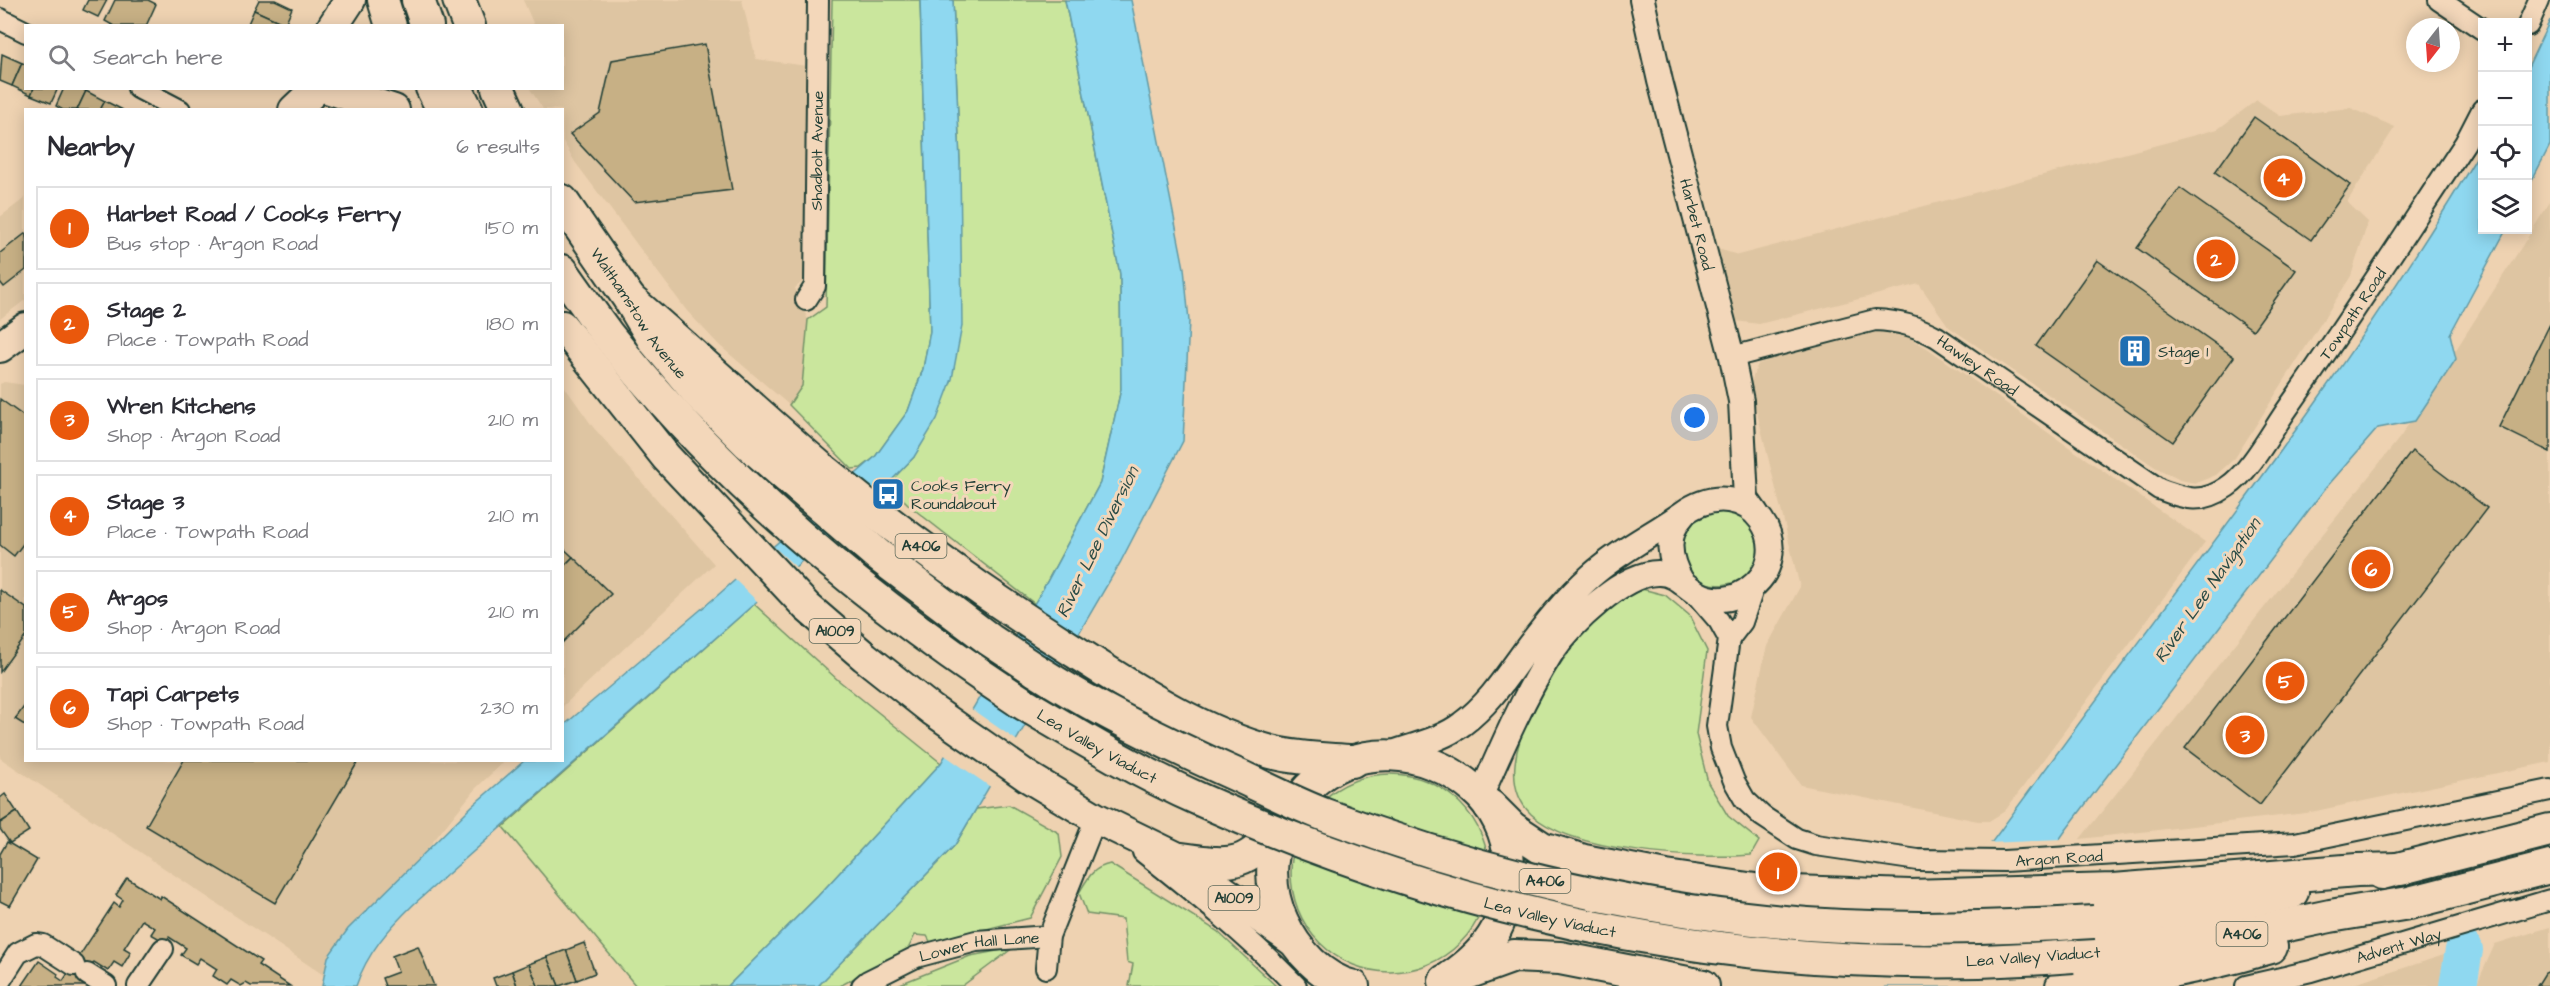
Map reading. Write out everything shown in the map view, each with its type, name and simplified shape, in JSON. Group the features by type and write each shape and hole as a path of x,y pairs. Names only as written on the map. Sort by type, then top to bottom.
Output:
{"highway":[{"path":"418,0 426,24"},
{"path":"459,0 468,24"},
{"path":"457,90 466,108"},
{"path":"499,90 507,108"},
{"name":"Walthamstow Avenue","path":"564,204 630,300 654,340 705,382"},
{"name":"Walthamstow Avenue","path":"564,274 607,334 686,424"},
{"name":"Lea Valley Viaduct","path":"705,382 748,443 870,549 990,640 1059,685 1166,744 1323,814 1413,845 1503,872 1617,898 1744,918 1895,928 1976,928 2094,922 2230,905 2401,869 2550,830"},
{"name":"A406","path":"705,382 825,471 960,576 1150,698 1222,735 1271,752 1295,757 1352,761"},
{"name":"Lea Valley Viaduct","path":"686,424 733,473 809,543 872,596 1021,702 1110,754 1198,799 1323,852 1410,882 1518,911 1620,933 1762,954 1901,961 1979,961 2073,956 2235,936 2330,916 2409,903 2550,867"},
{"path":"1485,801 1512,828 1542,848 1584,861 1666,877 1762,891 1910,896 2114,890 2357,870 2401,869"},
{"path":"2062,986 2113,981 2239,957 2409,903"},
{"path":"1437,984 1514,956 1560,958 1703,986"}],"main road":[{"path":"334,24 350,0"},
{"path":"383,0 390,24"},
{"path":"397,0 404,24"},
{"path":"296,108 315,90"},
{"path":"333,90 388,108"},
{"path":"414,90 422,108"},
{"path":"432,90 441,108"},
{"name":"A1009","path":"564,329 666,457 807,607 932,710 1028,777 1102,821 1176,857 1292,940"},
{"path":"0,347 24,330"},
{"path":"1354,986 1316,981 1277,910 1272,887 1274,850 1283,823 1308,788 1326,774 1352,761 1387,755 1421,758 1455,774 1485,801 1498,821 1509,851 1510,888 1502,919 1487,945 1471,963 1437,984"},
{"name":"A1009","path":"1176,857 1218,863 1243,859 1258,849 1283,823"}],"street":[{"name":"Shadbolt Avenue","path":"806,300 815,286 818,0"},
{"name":"Harbet Road","path":"1642,0 1660,81 1732,357 1741,401 1746,499 1756,513"},
{"path":"2439,0 2478,26"},
{"path":"2531,18 2539,0"},
{"path":"0,19 24,31"},
{"path":"142,90 176,108"},
{"name":"Towpath Road","path":"2202,499 2228,487 2244,471 2328,350 2464,143 2478,117"},
{"name":"Hawley Road","path":"1732,357 1875,320 1899,321 1919,327 2159,489 2190,500 2202,499"},
{"path":"1387,755 1447,733 1461,725 1483,706 1550,619 1591,576 1643,537 1719,494 1744,450"},
{"path":"1485,801 1523,703 1552,651 1607,594 1636,577 1656,573 1672,574 1688,587 1709,598 1725,599 1740,595 1754,586 1764,574 1770,558 1770,542 1766,526 1756,513 1741,502 1723,498 1700,503 1681,517 1672,532 1669,549 1673,567 1688,587 1719,621 1729,639"},
{"name":"Argon Road","path":"1754,586 1742,622 1729,639 1717,726 1727,765 1745,800 1762,816 1797,839 1853,852 1918,860 2071,858 2295,843 2550,790"},
{"path":"1102,821 1208,903 1271,960 1316,981"},
{"name":"Lower Hall Lane","path":"862,986 916,957 976,941 1049,936 1102,821"},
{"name":"Advent Way","path":"2246,986 2311,971 2550,900"},
{"path":"1046,968 1049,936"},
{"path":"0,981 18,953 36,944 43,945 106,986"},
{"path":"138,986 163,949"}],"shaded area":[{"path":"523,0 742,0 756,59 807,66 807,278 795,288 808,320 802,386 789,405 719,345 687,311 575,162 564,143 564,108 542,108 531,90 564,90 564,24 534,24"},
{"path":"2257,100 2280,116 2351,108 2395,127 2347,202 2368,222 2351,276 2235,458 2216,475 2196,483 2180,480 2155,467 1949,327 1919,284 1759,324 1736,321 1718,249 1738,255 2218,129"},
{"path":"24,199 24,301 0,319 0,217"},
{"path":"2550,202 2550,762 2306,813 2080,839 2401,436 2530,234 2532,234 2532,230"},
{"path":"1872,330 1910,338 1927,348 2205,542 2005,811 1989,821 1978,821 1801,785 1751,717 1767,646 1800,587 1750,384 1758,364 1855,331"},
{"path":"4,382 24,385 24,762 504,762 476,788 325,976 0,758 0,384"},
{"path":"564,386 593,427 714,564 564,705"},
{"path":"2550,927 2550,986 2476,986 2495,944"},
{"path":"2444,955 2439,986 2348,986"}],"green space":[{"path":"832,0 920,0 930,331 923,369 908,411 875,457 861,468 852,469 789,405 802,386 808,320 826,307"},
{"path":"953,0 1065,0 1120,274 1121,389 1100,483 1035,604 911,507 888,484 914,457 960,162"},
{"path":"1717,508 1747,518 1758,538 1758,556 1751,570 1740,580 1726,584 1711,584 1698,578 1688,568 1682,551 1682,537 1688,524"},
{"path":"1642,589 1665,595 1689,615 1707,651 1696,734 1708,783 1728,816 1759,841 1751,855 1700,856 1636,851 1574,837 1549,827 1531,814 1517,791 1515,764 1522,734 1554,672 1596,622 1617,603"},
{"path":"754,604 838,680 941,763 818,896 728,986 636,986 503,827"},
{"path":"1390,774 1409,776 1428,782 1445,791 1460,803 1472,818 1481,835 1487,854 1489,873 1487,892 1481,911 1472,928 1460,943 1445,955 1428,964 1409,970 1390,972 1371,970 1352,964 1335,955 1320,943 1308,928 1299,911 1293,892 1291,873 1293,854 1299,835 1308,818 1320,803 1335,791 1352,782 1371,776"},
{"path":"1009,805 1059,833 1062,857 1030,918 931,943 927,936 915,935 908,949 840,986 818,986 955,845 976,809"},
{"path":"1110,864 1217,931 1276,986 1129,986 1133,964 1127,962 1123,919 1087,914 1079,893 1095,871"},
{"path":"1013,948 962,986 895,986 970,956"}],"water":[{"path":"920,0 953,0 960,162 962,326 952,379 937,419 914,457 888,484 754,604 414,904 380,942 366,963 356,986 322,986 328,957 348,929 472,806 523,762 564,762 564,725 718,595 875,457 908,411 923,369 930,331"},
{"name":"River Lee Diversion","path":"1065,0 1131,0 1184,268 1189,321 1183,441 1120,563 955,845 818,986 728,986 818,896 941,763 1047,582 1100,483 1121,389 1120,274"},
{"path":"2550,20 2550,145 2532,180 2532,72 2532,58"},
{"name":"River Lee Navigation","path":"2478,155 2478,234 2504,234 2450,334 2456,359 2415,421 2378,428 2324,490 2066,830 1957,986 1886,986 2309,411 2441,215"}],"pier":[{"path":"771,544 798,569 759,603 733,578"},
{"path":"970,708 1019,742 992,788 943,754"},
{"path":"2062,840 1961,986 1883,986 1987,843"}],"building":[{"path":"88,0 107,0 98,17 83,10"},
{"path":"115,0 148,0 156,4 147,24 110,24 105,21"},
{"path":"259,0 275,0 292,8 285,24 254,10"},
{"path":"254,10 285,24 248,24"},
{"path":"705,44 732,190 634,202 570,134 600,113 612,60"},
{"path":"2,54 22,63 12,86 0,81"},
{"path":"22,63 24,64 24,90 33,90 31,95 12,86"},
{"path":"33,90 57,90 51,103 31,95"},
{"path":"63,90 86,91 78,108 56,106"},
{"path":"86,91 105,101 101,108 78,108"},
{"path":"105,101 119,108 101,108"},
{"path":"2254,117 2350,185 2311,240 2215,172"},
{"path":"2180,188 2296,270 2253,330 2137,248"},
{"path":"24,235 24,272 4,287 0,282 0,253"},
{"name":"Stage 1","path":"2097,260 2234,357 2173,442 2036,346"},
{"path":"2550,324 2550,452 2499,427"},
{"path":"0,399 24,417 24,543 14,556 0,545"},
{"path":"2412,451 2487,508 2260,805 2185,748"},
{"path":"564,549 573,557 564,566"},
{"path":"573,557 611,594 564,641 564,566"},
{"path":"0,590 24,607 24,639 0,672"},
{"path":"24,707 24,725 15,719"},
{"path":"183,762 358,762 275,903 146,826"},
{"path":"5,794 17,812 0,823 0,798"},
{"path":"17,812 29,831 10,843 0,829 0,823"},
{"path":"7,842 37,860 10,906 0,901 0,854"},
{"path":"127,878 160,899 161,896 261,961 258,965 290,986 251,986 246,983 241,986 231,980 227,985 213,976 217,969 200,958 196,964 181,955 186,948 169,937 165,942 151,934 155,928 142,920 124,948 131,952 122,967 114,962 108,971 94,962 82,981 87,984 85,986 22,986 39,961 58,974 57,977 63,981 114,903 119,907 123,900 116,895"},
{"path":"584,943 595,973 577,980 566,950"},
{"path":"418,946 434,986 385,986 382,978 398,972 392,956"},
{"path":"566,950 577,980 559,986 547,957"},
{"path":"547,957 559,986 538,986 529,964"},
{"path":"529,964 538,986 517,986 512,971"},
{"path":"512,971 517,986 496,986 493,978"},
{"path":"2550,971 2550,986 2537,986 2545,973"}],"waterway":[{"path":"2458,986 2464,950"}],"place":[{"name":"Stage 3","path":"2283,178"},
{"name":"Stage 2","path":"2216,259"},
{"name":"Stage 1","path":"2135,351"},
{"name":"Cooks Ferry Roundabout","path":"888,494"},
{"name":"Tapi Carpets","path":"2371,569"},
{"name":"Argos","path":"2285,681"},
{"name":"Wren Kitchens","path":"2245,735"},
{"name":"Harbet Road / Cooks Ferry","path":"1778,872"}]}
